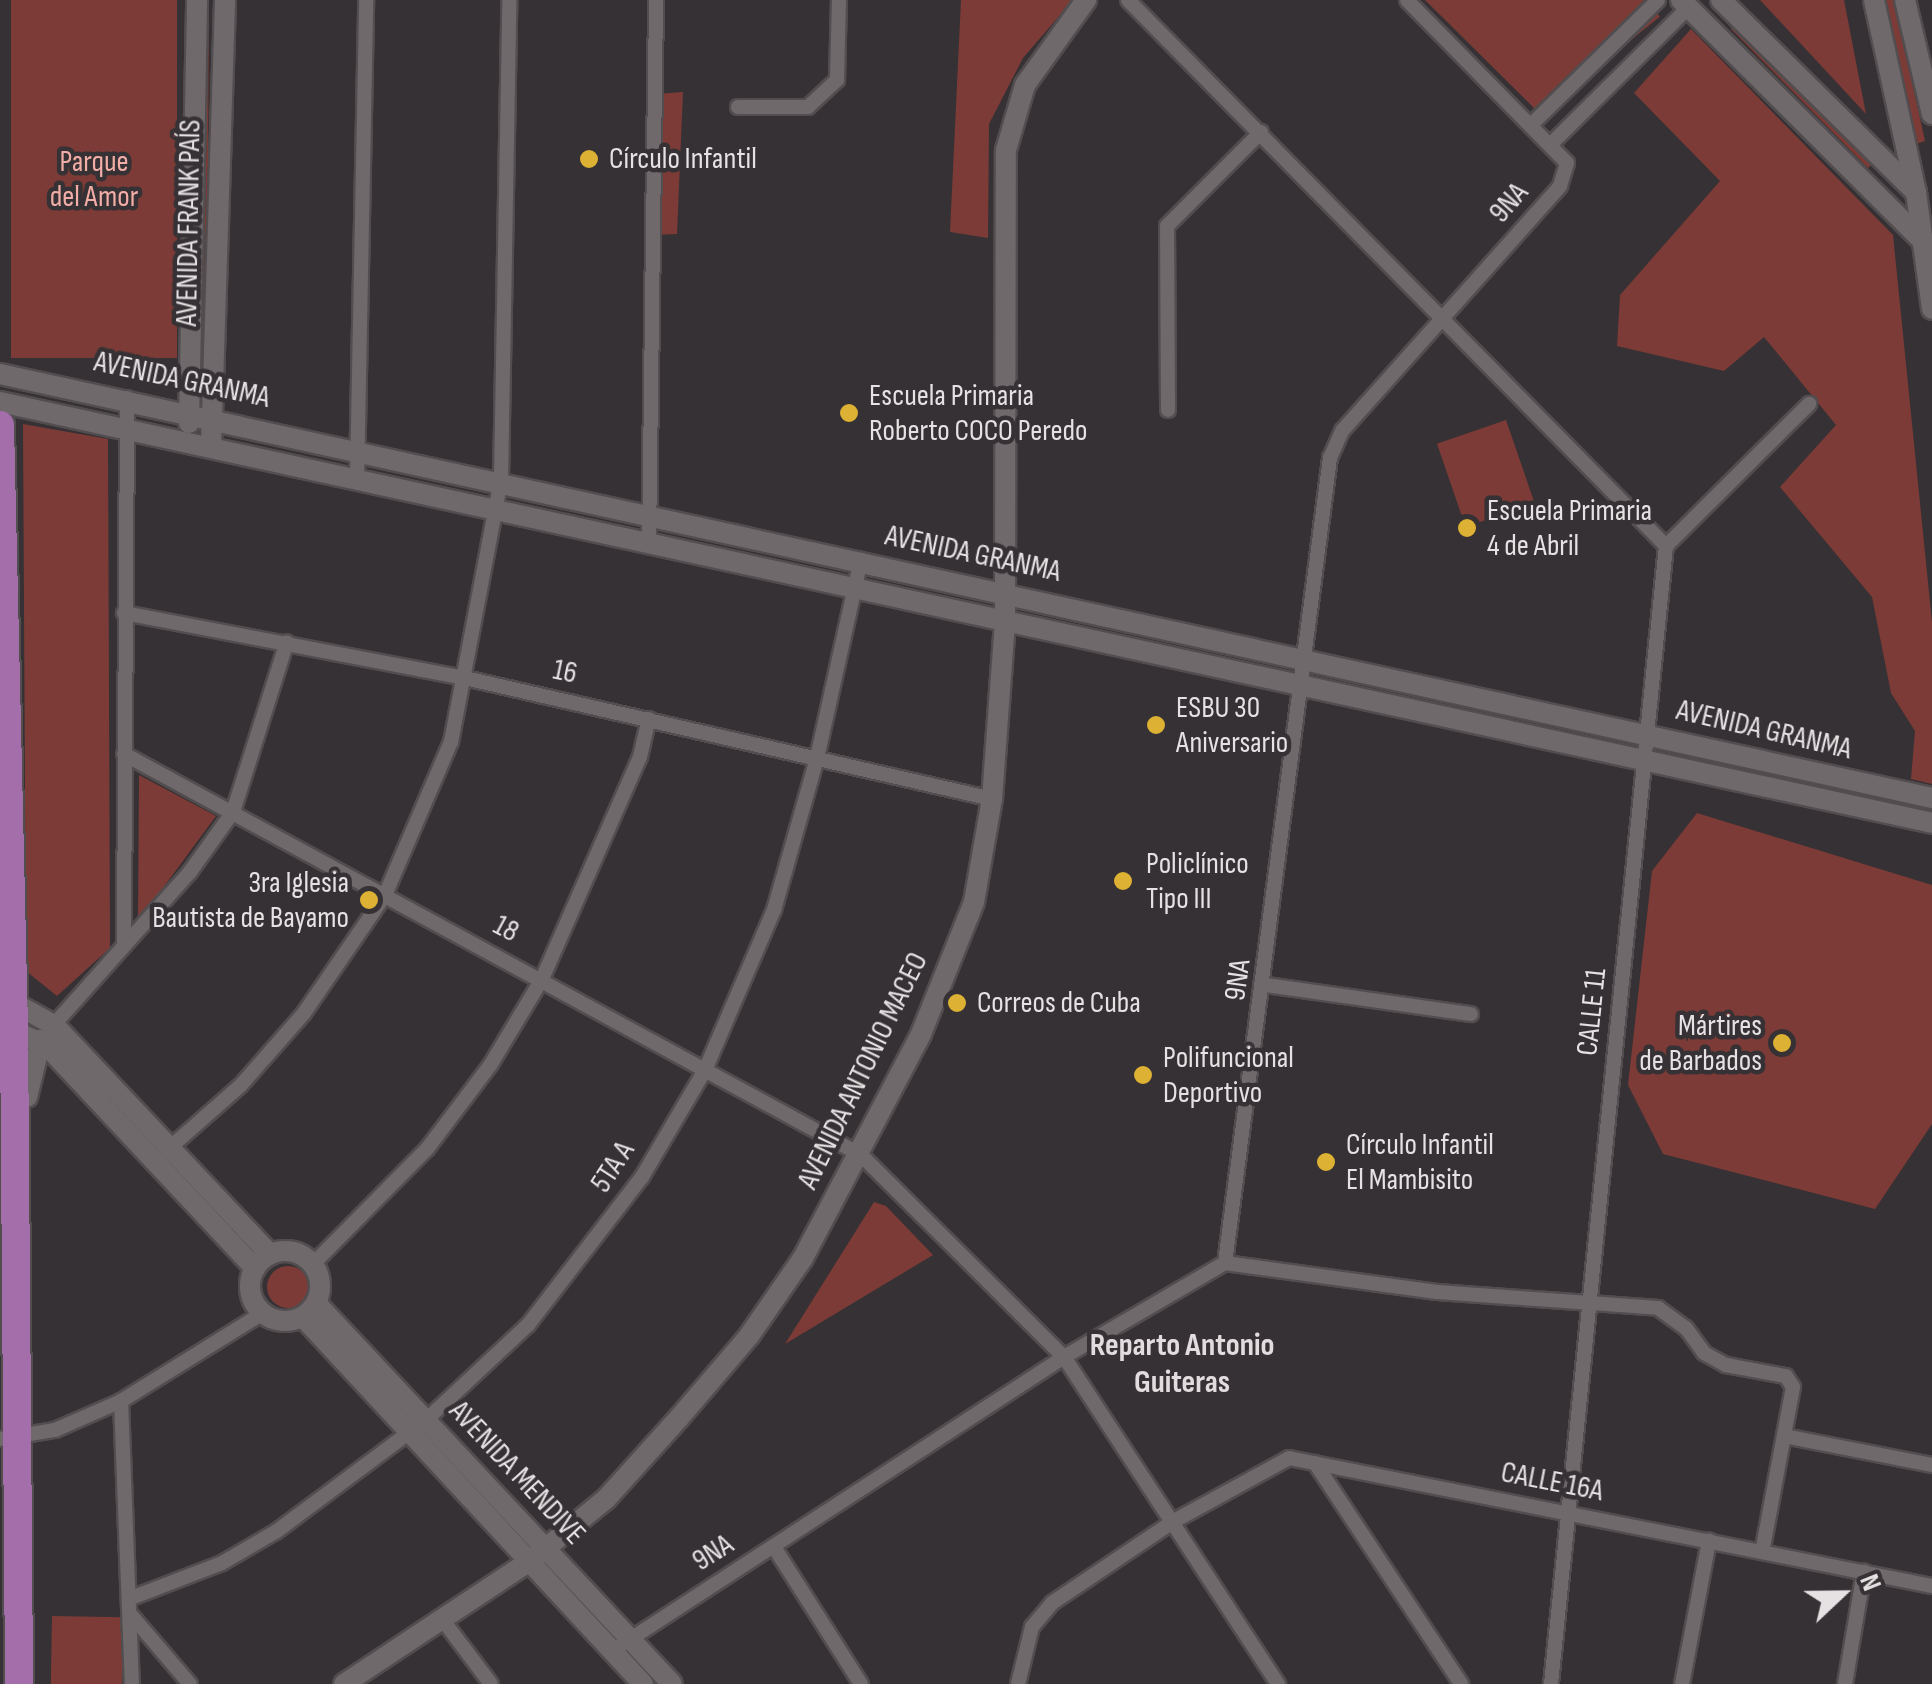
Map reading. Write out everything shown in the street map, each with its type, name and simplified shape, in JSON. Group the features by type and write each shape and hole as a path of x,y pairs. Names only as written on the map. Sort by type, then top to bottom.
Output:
{"highway":[{"path":"0,425 7,1012 15,1243 0,1684"},
{"path":"5,1530 18,1684"}],"main road":[{"name":"AVENIDA FRANK PAÍS","path":"186,443 190,412 197,0"},
{"name":"AVENIDA FRANK PAÍS","path":"211,448 225,0"},
{"name":"AVENIDA ANTONIO MACEO","path":"344,1684 530,1562 606,1498 750,1336 861,1155 922,1034 974,902 992,799 1005,592 1006,150 1024,84 1086,0"},
{"path":"1722,0 1932,212"},
{"path":"1874,0 1916,192 1932,309"},
{"path":"1905,0 1932,114"},
{"path":"1688,3 1923,241"},
{"name":"AVENIDA GRANMA","path":"0,374 128,398 1932,798"},
{"name":"AVENIDA GRANMA","path":"0,402 1932,823"},
{"path":"7,1012 47,1033 262,1261"},
{"path":"15,1243 25,1186 27,1077 47,1033"},
{"path":"293,1251 313,1264 320,1278 310,1310 287,1321 263,1314 250,1287 262,1261 293,1251"},
{"name":"AVENIDA MENDIVE","path":"310,1310 418,1426 546,1548 621,1644 643,1684"},
{"name":"AVENIDA MENDIVE","path":"418,1426 530,1562 672,1684"}],"street":[{"path":"358,480 363,450 366,0"},
{"path":"162,1154 241,1085 304,1013 386,895 430,800 466,678 498,511 509,0"},
{"path":"650,544 656,0"},
{"path":"738,108 808,107 837,80 840,0"},
{"path":"1128,0 1447,317 1666,546 1809,404"},
{"path":"1408,0 1552,143 1688,3"},
{"path":"1533,123 1658,0"},
{"path":"1168,410 1168,226 1260,132"},
{"name":"9NA","path":"621,1644 1064,1357 1225,1262 1266,985 1330,458 1342,431 1560,186 1566,163 1552,143"},
{"path":"124,943 128,398"},
{"name":"CALLE 11","path":"1551,1684 1666,546"},
{"name":"5TA A","path":"131,1598 207,1570 277,1531 418,1426 477,1378 586,1256 705,1070 774,910 818,758 861,560"},
{"name":"16","path":"124,613 466,678 992,799"},
{"path":"47,1033 190,872 233,812 287,642"},
{"path":"313,1264 428,1149 491,1064 542,979 640,757 649,719"},
{"name":"18","path":"124,754 861,1155 1064,1357 1278,1684"},
{"path":"1266,985 1471,1014"},
{"path":"1225,1262 1472,1296 1560,1304 1592,1298 1658,1308 1686,1328 1704,1353 1726,1365 1774,1369 1793,1387 1762,1552"},
{"path":"8,1439 121,1401 263,1314"},
{"path":"121,1401 132,1684"},
{"path":"1784,1436 1932,1464"},
{"name":"CALLE 16A","path":"1018,1684 1032,1627 1052,1602 1174,1521 1289,1458 1932,1586"},
{"path":"1314,1463 1461,1684"},
{"path":"1682,1684 1709,1541"},
{"path":"774,1547 861,1684"},
{"path":"1844,1684 1864,1572"},
{"path":"131,1615 190,1684"},
{"path":"442,1620 490,1684"}],"green space":[{"name":"Parque del Amor","path":"11,0 177,0 177,358 11,358"},
{"path":"209,0 207,329 203,329"},
{"path":"961,0 1073,0 1023,58 989,124 988,238 950,232"},
{"path":"1425,0 1644,0 1536,110"},
{"path":"1760,0 1844,0 1866,114"},
{"path":"1883,0 1894,0 1925,141 1916,144"},
{"path":"1656,12 1660,17 1554,102 1550,98"},
{"path":"1736,24 1874,162 1868,168 1731,29"},
{"path":"1691,29 1893,235 1932,622 1932,784 1911,779 1915,731 1891,693 1872,597 1780,487 1836,425 1764,337 1724,371 1617,346 1620,295 1720,181 1634,93"},
{"path":"683,92 677,234 655,235 656,94"},
{"path":"1506,420 1535,503 1466,527 1437,444"},
{"path":"23,424 108,439 110,948 57,996 26,971"},
{"path":"139,775 216,816 138,922"},
{"name":"Mártires de Barbados","path":"1697,813 1932,885 1932,1124 1875,1209 1663,1154 1628,1085 1652,871"},
{"path":"874,1202 886,1206 933,1255 785,1344"},
{"path":"288,1266 303,1272 309,1287 303,1302 288,1308 273,1302 267,1287 273,1272"},
{"path":"52,1616 123,1617 122,1684 51,1684"}],"place":[{"name":"Círculo Infantil","path":"589,159"},
{"name":"Escuela Primaria Roberto COCO Peredo","path":"849,413"},
{"name":"Escuela Primaria 4 de Abril","path":"1467,528"},
{"name":"ESBU 30 Aniversario","path":"1156,725"},
{"name":"Policlínico Tipo III","path":"1123,881"},
{"name":"3ra Iglesia Bautista de Bayamo","path":"369,900"},
{"name":"Correos de Cuba","path":"957,1003"},
{"name":"Mártires de Barbados","path":"1782,1043"},
{"name":"Polifuncional Deportivo","path":"1143,1075"},
{"name":"Círculo Infantil El Mambisito","path":"1326,1162"}],"district":[{"name":"Reparto Antonio Guiteras","path":"1182,1366"}]}
